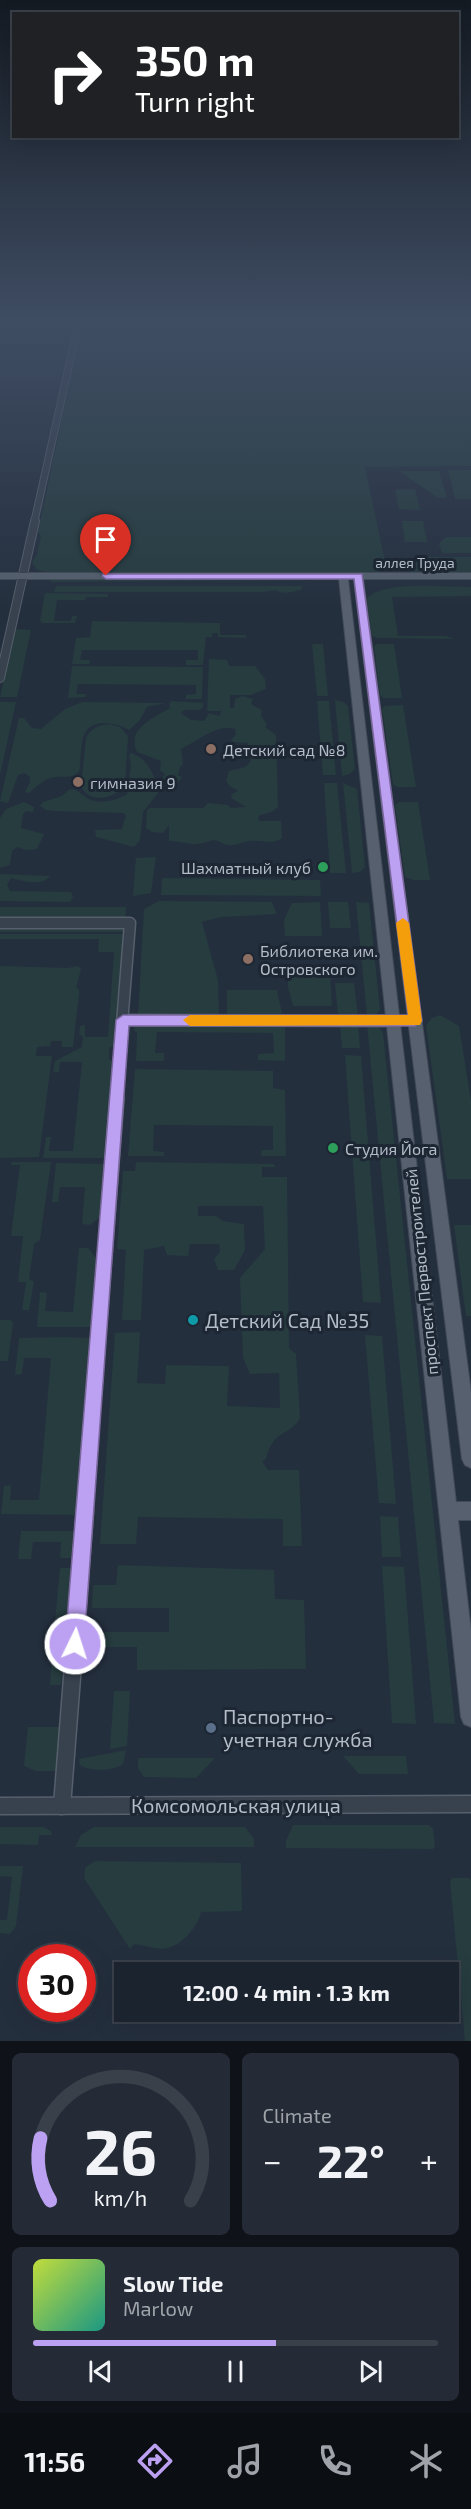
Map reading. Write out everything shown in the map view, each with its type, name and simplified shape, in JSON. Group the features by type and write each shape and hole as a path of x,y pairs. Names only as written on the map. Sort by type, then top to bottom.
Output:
{"main road":[{"name":"аллея Труда","path":"0,576 22,580 359,580 471,576"},
{"name":"аллея Труда","path":"0,585 22,580"},
{"name":"проспект Первостроителей","path":"344,580 471,1717"},
{"name":"аллея Труда","path":"359,580 471,585"},
{"name":"проспект Первостроителей","path":"359,580 471,1460"},
{"path":"351,640 367,640"},
{"path":"357,702 375,702"},
{"path":"366,780 384,780"},
{"path":"378,887 398,887"},
{"path":"393,1021 415,1021"},
{"path":"427,1326 454,1326"},
{"path":"431,1357 458,1357"},
{"path":"448,1511 471,1511"}],"street":[{"path":"0,678 57,420"},
{"path":"0,923 130,923 62,1806"},
{"path":"123,1020 393,1021"},
{"name":"Комсомольская улица","path":"0,1806 471,1804"}],"green space":[{"path":"62,420 471,420 471,466 365,467 386,566 378,573 51,573 37,570 32,562 37,555 41,536 38,532"},
{"path":"448,470 471,470 471,499 455,499"},
{"path":"399,471 439,471 447,498 438,498"},
{"path":"415,489 420,510 399,509 395,490"},
{"path":"402,521 423,521 427,542 405,542"},
{"path":"446,537 471,537 471,553 442,553 439,544"},
{"path":"422,557 471,557 471,572 411,572 410,568"},
{"path":"53,579 313,579 315,580 50,582"},
{"path":"56,586 302,586 302,589 285,593 276,590 262,592 54,592"},
{"path":"415,586 471,587 471,596 392,597 398,636 446,636 454,639 372,636 367,599 374,593 386,589"},
{"path":"45,593 108,594 108,597 57,600 54,621 71,621 72,616 77,616 75,623 43,623 40,621"},
{"path":"92,621 220,623 220,635 246,635 246,638 218,637 218,633 212,633 212,637 206,637 203,665 186,665 186,660 198,660 198,650 82,650 80,660 90,660 89,664 72,664 76,638 90,637"},
{"path":"15,629 31,630 17,697 0,697"},
{"path":"312,644 323,644 328,696 317,696"},
{"path":"394,644 402,698 384,698 380,695 374,646"},
{"path":"209,659 227,660 229,666 255,666 265,679 266,689 251,695 230,695 230,708 234,708 235,699 242,696 253,699 251,704 262,710 261,716 267,724 265,727 276,735 278,807 258,816 259,821 281,821 282,838 278,840 250,841 231,845 213,840 192,844 169,841 169,825 163,833 152,832 146,828 147,810 150,808 203,808 208,803 228,805 231,808 246,807 231,798 232,794 238,791 226,781 229,771 245,767 251,759 245,754 232,754 230,751 232,747 248,746 248,743 231,740 236,734 235,729 214,731 181,749 183,764 178,775 182,777 175,787 160,783 165,774 160,770 161,761 137,752 135,744 135,737 143,725 170,708 169,703 172,701 203,703 200,710 184,710 181,713 191,720 204,721 209,713 220,716 221,711 207,711"},
{"path":"72,666 203,667 202,699 186,699 186,695 196,694 196,685 78,684 76,694 86,694 86,697 68,698"},
{"path":"335,700 348,706 355,769 350,774 342,776"},
{"path":"317,701 329,701 336,775 323,775"},
{"path":"0,702 16,702 0,775"},
{"path":"82,702 166,703 147,707 140,720 129,730 109,723 96,724 86,731 83,738 79,772 70,776 48,779 29,793 25,792 30,777 25,773 18,775 8,803 0,801 19,718 24,718 32,728 41,729 65,709"},
{"path":"403,705 416,787 397,787 393,784 382,708"},
{"path":"109,724 120,727 128,736 125,785 115,794 97,798 85,792 81,787 86,738 95,728"},
{"path":"131,753 142,759 150,769 158,793 143,812 140,840 134,847 96,837 95,830 122,829 126,815 124,813 55,811 46,810 40,806 43,802 62,796 70,789 76,790 88,799 100,802 124,796 127,794"},
{"path":"324,783 337,783 346,873 330,873"},
{"path":"343,783 357,789 365,867 360,872 352,873"},
{"path":"24,802 34,807 33,812 26,811 23,814 21,828 44,834 37,849 26,850 17,847 12,851 10,865 0,868 0,818 6,809"},
{"path":"399,802 418,802 430,880 413,880 405,877 395,805"},
{"path":"156,857 151,893 133,896 136,858"},
{"path":"0,874 50,876 37,882 11,878 7,885 10,891 71,892 73,897 70,902 0,901"},
{"path":"162,878 320,880 321,896 161,895"},
{"path":"159,901 272,902 277,914 221,917 202,922 218,980 219,1018 138,1016 144,909"},
{"path":"320,902 322,936 285,936 284,920 292,903"},
{"path":"328,902 348,902 351,928 330,928"},
{"path":"356,902 369,903 380,1010 374,1016 367,1016"},
{"path":"0,907 126,907 125,921 0,920"},
{"path":"125,926 125,932 0,932 0,927"},
{"path":"0,934 125,934 117,1045 109,1048 109,1059 115,1062 107,1158 43,1158 46,1137 51,1137 49,1151 73,1151 82,1062 60,1062 59,1072 53,1072 55,1061 82,1047 83,1037 79,1034 80,1026 85,1025 85,1037 108,1037 114,952 98,952 99,939 0,939"},
{"path":"0,966 68,968 78,966 81,969 76,988 79,989 79,994 73,1047 62,1047 62,1041 51,1041 50,1046 37,1047 36,1056 52,1056 39,1157 0,1158"},
{"path":"288,972 330,972 332,1006 293,1006 288,987"},
{"path":"335,983 354,983 358,1016 338,1016"},
{"path":"227,990 277,990 283,1018 227,1018"},
{"path":"440,1015 459,1026 471,1101 471,1179 447,1179 426,1025 432,1018"},
{"path":"135,1022 285,1023 285,1061 258,1060 258,1054 274,1053 273,1033 157,1032 155,1053 164,1053 164,1061 136,1061"},
{"path":"340,1024 358,1024 360,1048 342,1048"},
{"path":"367,1024 378,1026 383,1033 455,1724 434,1723"},
{"path":"345,1055 361,1056 381,1303 363,1302"},
{"path":"135,1069 273,1071 273,1088 285,1090 286,1156 261,1156 262,1150 273,1150 273,1126 154,1125 153,1151 164,1152 164,1156 128,1156"},
{"path":"12,1162 51,1162 40,1240 34,1244 29,1279 34,1282 29,1310 22,1310 26,1282 18,1282 23,1236 11,1236 20,1165 11,1165"},
{"path":"136,1162 273,1164 276,1167 262,1167 262,1177 287,1177 289,1348 296,1354 300,1418 292,1428 273,1442 266,1459 262,1461 268,1470 299,1470 302,1546 283,1546 283,1519 138,1517 136,1544 100,1544 115,1333 140,1332 137,1383 165,1384 166,1365 229,1366 227,1406 280,1408 279,1373 250,1374 243,1358 240,1278 265,1249 263,1206 198,1206 198,1216 216,1216 223,1221 244,1224 245,1250 234,1270 218,1270 214,1259 220,1252 219,1244 190,1244 188,1256 167,1255 164,1246 144,1250 141,1320 122,1320 126,1250 117,1249 123,1171 135,1171"},
{"path":"56,1163 109,1164 104,1214 90,1225 82,1224 85,1187 60,1187 58,1202 52,1202"},
{"path":"454,1225 471,1225 471,1316 466,1316"},
{"path":"79,1248 88,1248 100,1263 94,1327 37,1327 40,1292 47,1293 45,1311 73,1312"},
{"path":"0,1320 10,1320 13,1323 8,1361 0,1361"},
{"path":"365,1335 382,1336 396,1504 379,1503"},
{"path":"19,1338 91,1338 76,1515 1,1514 4,1486 11,1485 10,1500 39,1500 51,1358 24,1358 22,1374 15,1375"},
{"path":"380,1516 398,1517 401,1557 382,1557"},
{"path":"21,1531 75,1531 73,1558 60,1558 61,1542 33,1542 31,1559 18,1559"},
{"path":"118,1565 274,1570 275,1599 304,1600 306,1669 137,1670 137,1647 87,1647 89,1632 169,1632 169,1608 92,1608 93,1585 116,1585"},
{"path":"382,1566 404,1567 416,1724 392,1723"},
{"path":"60,1568 72,1568 67,1621 55,1621"},
{"path":"54,1630 65,1630 61,1685 50,1685"},
{"path":"114,1691 130,1691 127,1746 110,1749"},
{"path":"28,1727 62,1727 59,1771 36,1771 24,1766"},
{"path":"126,1750 123,1764 114,1768 96,1770 80,1765 79,1759"},
{"path":"343,1756 406,1756 408,1774 359,1774"},
{"path":"138,1758 215,1758 196,1778 144,1777 138,1768"},
{"path":"293,1825 429,1825 433,1829 435,1846 433,1849 286,1848 286,1841"},
{"path":"0,1827 43,1827 51,1831 52,1835 39,1835 38,1845 0,1844"},
{"path":"94,1827 245,1827 254,1839 254,1847 75,1847 81,1835"},
{"path":"95,1861 241,1863 242,1911 201,1912 192,1930 175,1945 162,1949 134,1944 130,1949 84,1878 85,1868"},
{"path":"0,1866 23,1866 16,1926 10,1934 0,1933 0,1920 7,1920 12,1877 0,1876"},
{"path":"452,1878 471,1880 471,2041 465,2041 450,1881"}],"slow traffic":[{"path":"190,1020 415,1021 403,923"}],"place":[{"name":"Детский сад №8","path":"211,749"},
{"name":"гимназия 9","path":"78,782"},
{"name":"Шахматный клуб","path":"323,867"},
{"name":"Библиотека им. Островского","path":"248,959"},
{"name":"Студия Йога","path":"333,1148"},
{"name":"Детский Сад №35","path":"193,1320"},
{"name":"Паспортно- учетная служба","path":"211,1728"}],"route":[{"path":"75,1644 123,1020 415,1021 358,576 106,576"}]}
